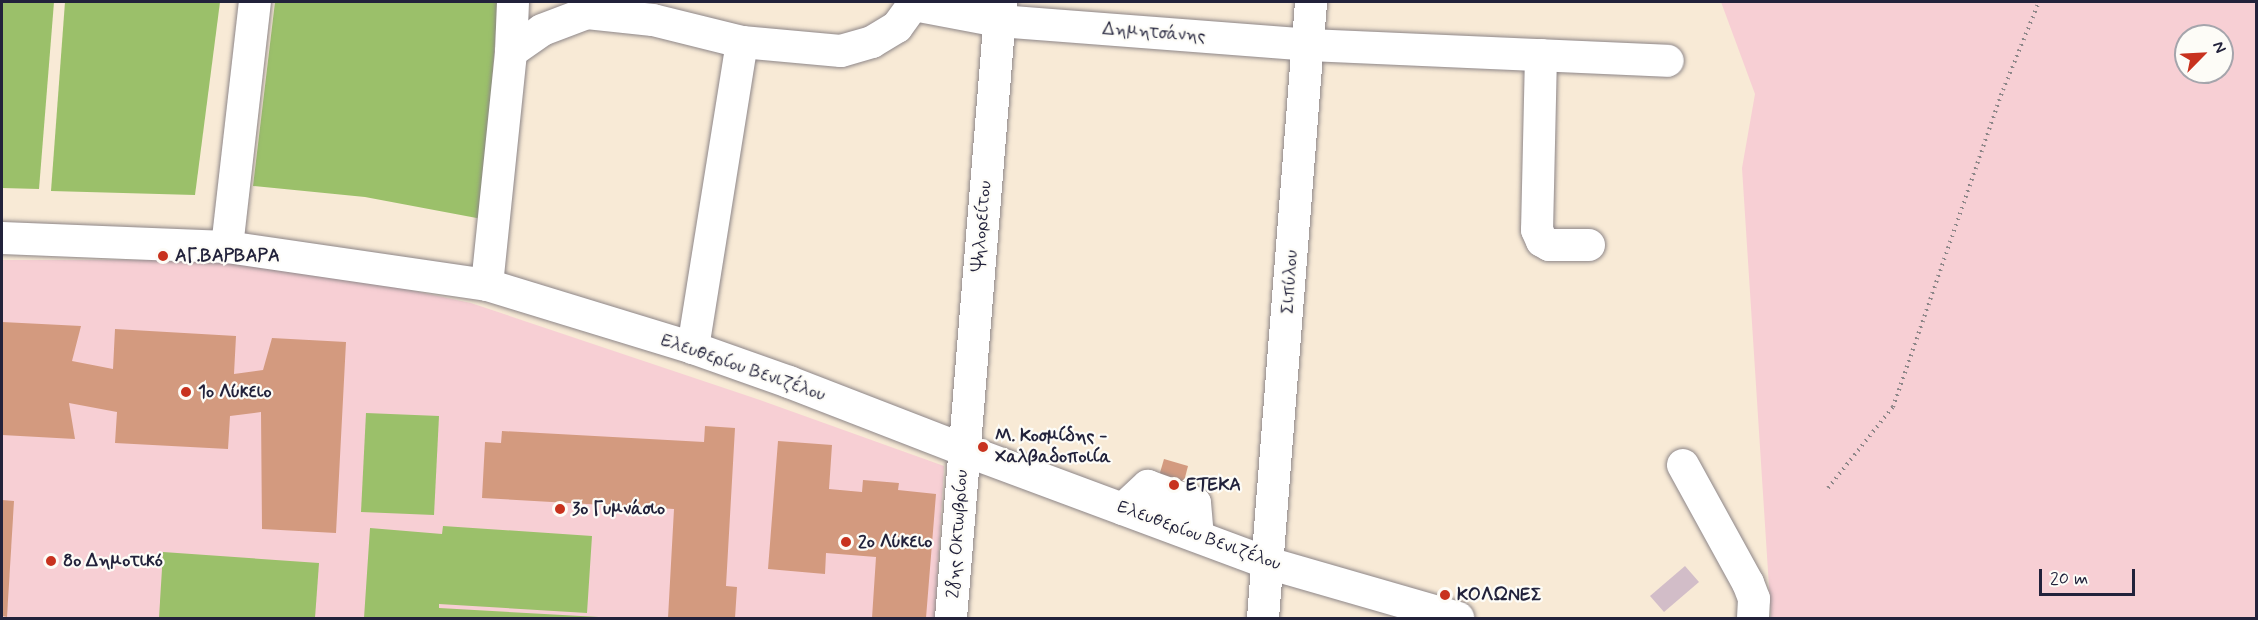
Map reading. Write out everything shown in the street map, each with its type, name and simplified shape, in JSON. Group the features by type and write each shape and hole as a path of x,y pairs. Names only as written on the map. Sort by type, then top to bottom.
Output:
{"street":[{"path":"227,247 255,2"},
{"path":"487,285 511,52 513,2"},
{"name":"Σιπύλου","path":"1263,618 1311,2"},
{"path":"511,52 542,30 588,13 646,11 742,42 841,51 880,37 897,27 915,3"},
{"name":"Δημητσάνης","path":"915,3 1308,45 1668,61"},
{"name":"Ψηλορείτου","path":"964,450 1000,11"},
{"path":"693,348 742,42"},
{"path":"1541,55 1537,230 1542,241 1549,245 1589,245"},
{"name":"Ελευθερίου Βενιζέλου","path":"2,238 227,247 487,285 693,348 789,382 964,450 1268,562 1458,618"},
{"name":"28ης Οκτωβρίου","path":"951,618 964,450"},
{"path":"1683,465 1748,583 1754,599 1753,618"}],"path":[{"path":"1828,488 1893,406 2003,90 2039,2"}],"shaded area":[{"path":"1721,2 2256,2 2256,618 1771,618 1742,168 1755,94"},
{"path":"2,260 204,260 329,273 471,303 760,400 944,466 935,618 2,618"},
{"path":"1685,566 1699,582 1664,612 1650,596"}],"green space":[{"path":"2,2 54,2 39,189 2,188"},
{"path":"65,2 220,2 195,195 51,191"},
{"path":"275,2 498,2 482,219 365,197 253,186"},
{"path":"366,413 439,416 434,515 361,512"},
{"path":"443,526 592,536 587,613 439,604 439,608 617,618 364,618 370,528 442,534"},
{"path":"163,552 319,563 315,618 159,618"}],"building":[{"path":"2,322 81,326 72,361 113,369 115,329 236,336 234,374 263,370 272,338 346,342 336,533 262,529 261,412 230,416 228,449 115,443 117,412 69,403 75,439 2,435"},
{"path":"705,426 735,428 726,586 737,587 735,618 668,618 674,509 482,498 485,442 501,443 502,431 704,442"},
{"path":"778,441 832,445 829,489 862,492 863,480 899,483 898,490 936,494 926,618 872,618 876,557 826,553 825,574 768,569"},
{"path":"1164,459 1188,466 1182,489 1157,483"},
{"path":"2,500 14,501 7,617 2,616"}],"place":[{"name":"ΑΓ.ΒΑΡΒΑΡΑ","path":"163,256"},
{"name":"1ο Λύκειο","path":"186,392"},
{"name":"Μ. Κοσμίδης - Χαλβαδοποιία","path":"983,447"},
{"name":"ΕΤΕΚΑ","path":"1174,485"},
{"name":"3ο Γυμνάσιο","path":"560,509"},
{"name":"2ο Λύκειο","path":"846,542"},
{"name":"8ο Δημοτικό","path":"51,561"},
{"name":"ΚΟΛΩΝΕΣ","path":"1445,595"}]}
